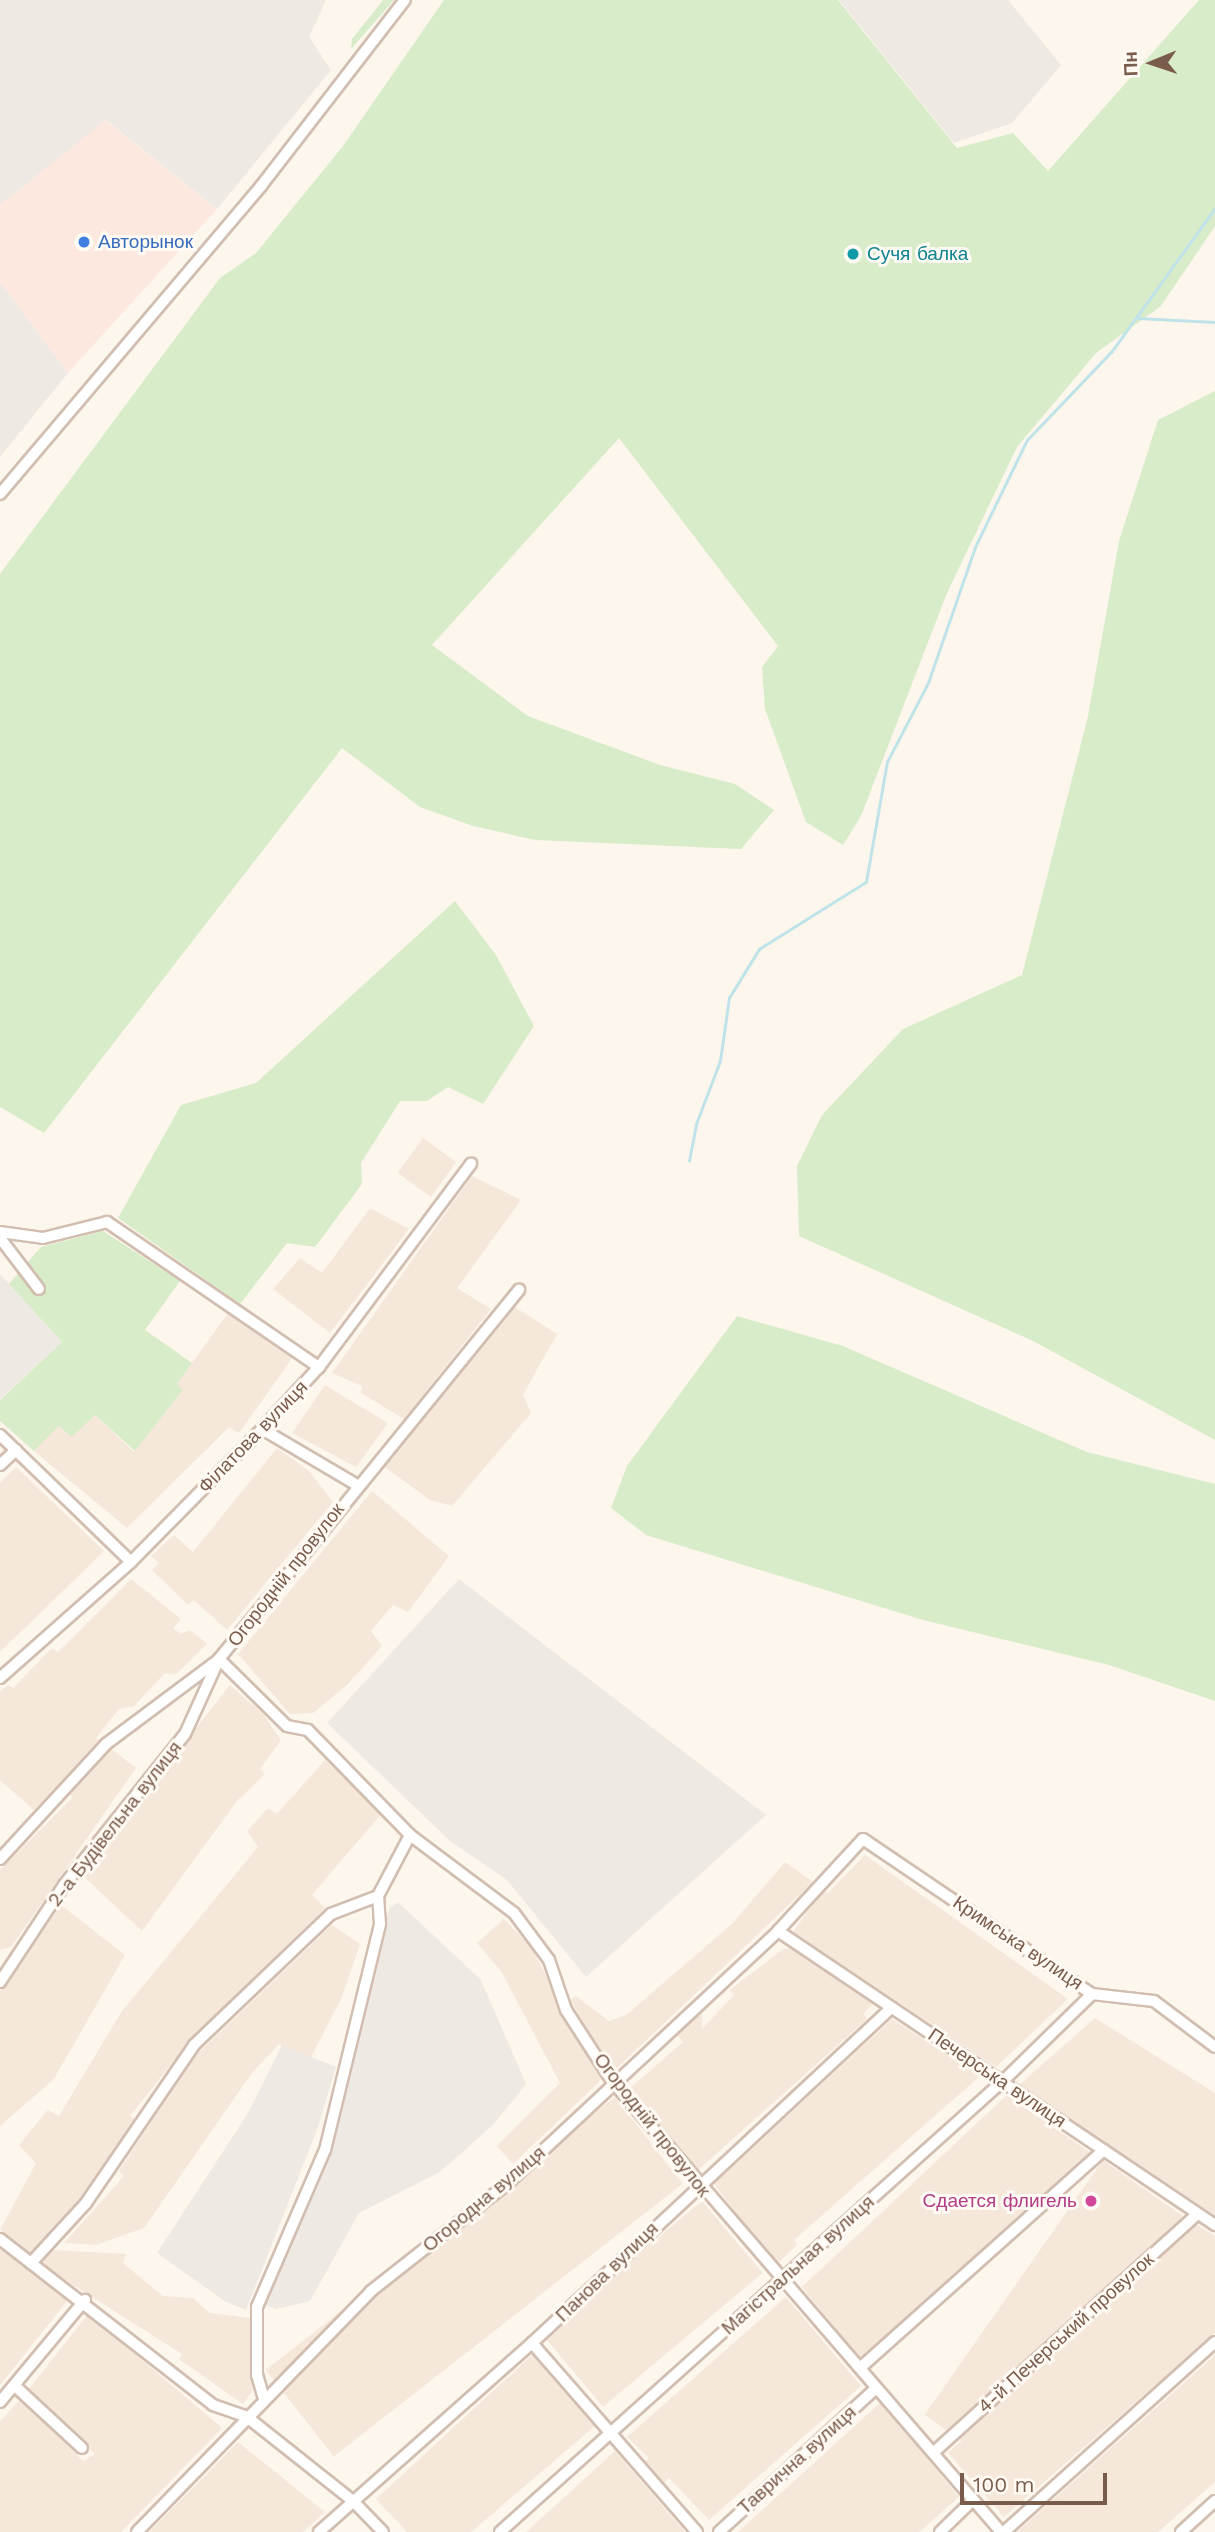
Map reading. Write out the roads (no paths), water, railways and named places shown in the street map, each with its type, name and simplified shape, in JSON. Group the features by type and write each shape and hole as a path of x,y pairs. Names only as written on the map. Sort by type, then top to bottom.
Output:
{"street":[{"path":"0,494 261,186 405,0"},
{"name":"Філатова вулиця","path":"0,1678 131,1562 319,1367 471,1164"},
{"path":"0,1232 43,1238 107,1222 319,1367"},
{"path":"0,1238 39,1289"},
{"name":"Огородній провулок","path":"519,1290 357,1485 219,1659 286,1726 308,1730 410,1835 514,1913 549,1960 566,2010 612,2081 698,2185 1002,2532"},
{"path":"262,1429 357,1485"},
{"path":"0,1435 131,1562"},
{"path":"0,1465 16,1450"},
{"path":"0,1859 106,1744 219,1659"},
{"name":"2-а Будівельна вулиця","path":"0,1983 64,1885 185,1734 219,1659"},
{"path":"264,2399 257,2375 257,2307 325,2150 380,1924 377,1896 410,1835"},
{"name":"Огородна вулиця","path":"137,2532 371,2291 507,2184 612,2081 778,1931 863,1839"},
{"name":"Кримська вулиця","path":"863,1839 1092,1994 1154,2001 1215,2047"},
{"path":"31,2263 86,2203 194,2045 331,1914 377,1896"},
{"name":"Печерська вулиця","path":"778,1931 1215,2225"},
{"name":"Магістральная вулиця","path":"499,2532 782,2282 1003,2081 1092,1994"},
{"name":"Панова вулиця","path":"319,2532 532,2343 698,2185 892,2007"},
{"path":"860,2368 1104,2150"},
{"name":"4-й Печерський провулок","path":"934,2452 1198,2214"},
{"path":"0,2239 85,2300 213,2405 247,2417 353,2501 383,2532"},
{"path":"0,2402 85,2300"},
{"path":"1002,2532 1215,2342"},
{"path":"532,2343 697,2532"},
{"path":"15,2386 82,2448"},
{"name":"Таврична вулиця","path":"719,2532 876,2388"},
{"path":"940,2532 973,2500"},
{"path":"1181,2532 1215,2501"}],"waterway":[{"path":"689,1161 696,1124 720,1061 729,998 759,949 866,882 887,762 928,683 975,547 1027,440 1112,351 1215,208"},
{"path":"1138,318 1215,322"}],"place":[{"name":"Авторынок","path":"84,242"},
{"name":"Сучя балка","path":"853,254"},
{"name":"Сдается флигель","path":"1091,2201"}]}
